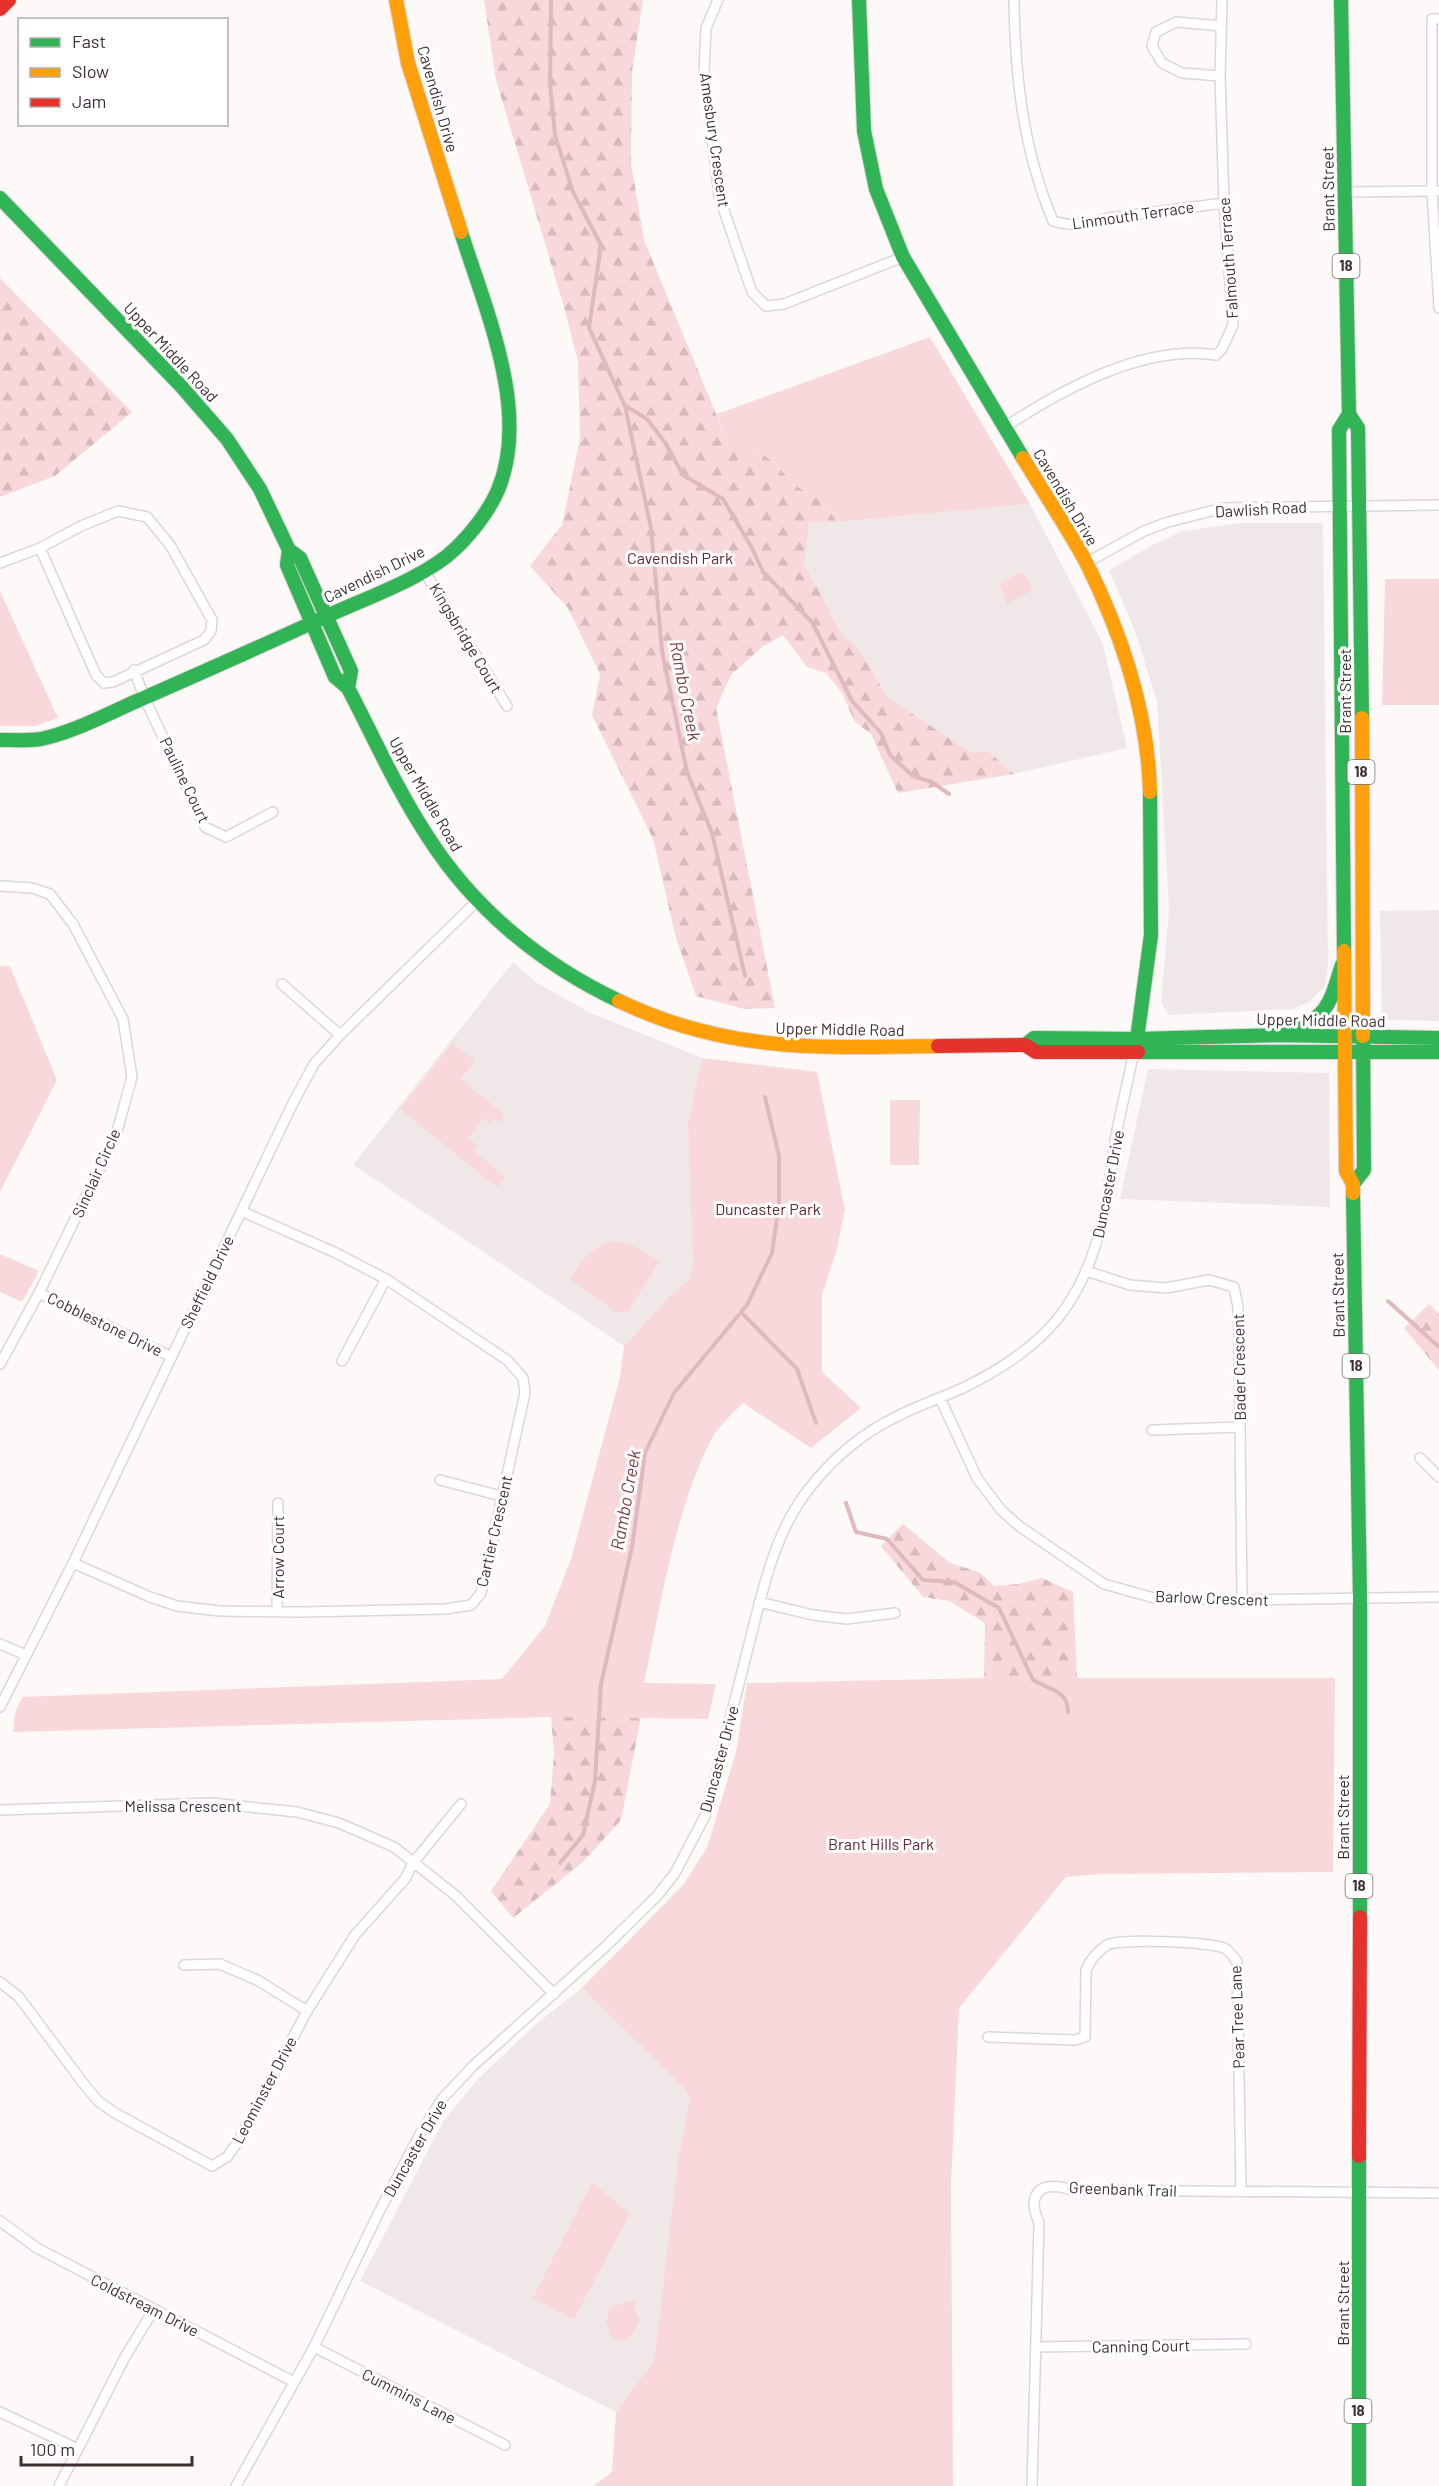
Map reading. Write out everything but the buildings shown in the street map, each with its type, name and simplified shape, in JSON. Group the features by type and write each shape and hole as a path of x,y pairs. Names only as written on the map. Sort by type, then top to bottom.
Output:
{"main road":[{"path":"0,9 9,0"},
{"name":"Cavendish Drive","path":"0,740 40,739 83,724 145,699 424,571 455,549 487,510 504,471 509,450 508,402 494,339 408,63 396,0"},
{"name":"Cavendish Drive","path":"859,0 864,131 876,189 903,257 1086,563 1121,642 1136,692 1149,759 1150,934 1136,1045"},
{"name":"Brant Street","path":"1341,0 1349,414 1358,428 1359,506 1364,1170 1353,1184"},
{"name":"Upper Middle Road","path":"0,198 181,386 227,439 260,489 290,550 300,558 351,671 348,688"},
{"name":"Brant Street","path":"1349,414 1339,430 1339,505 1346,1171 1353,1184 1360,1598 1359,2486"},
{"name":"Upper Middle Road","path":"290,550 287,565 335,677 348,688 415,815 442,859 477,901 513,935 565,972 601,993 651,1015 742,1041 821,1049 1025,1045 1034,1038 1136,1045 1345,1053 1439,1052"},
{"path":"1279,1035 1306,1026 1328,1009 1345,957"},
{"name":"Upper Middle Road","path":"1136,1045 1279,1035 1439,1038"}],"street":[{"name":"Amesbury Crescent","path":"718,0 706,28 704,71 707,106 719,196 752,292 766,306 784,304 903,257"},
{"name":"Linmouth Terrace","path":"1014,0 1021,107 1032,160 1053,221 1070,226 1090,224 1135,213 1224,203"},
{"name":"Falmouth Terrace","path":"1005,427 1036,407 1112,371 1184,352 1216,355 1222,349 1233,325 1224,203 1220,76 1222,0"},
{"path":"1439,19 1432,19 1439,308"},
{"path":"1220,76 1182,73 1162,63 1152,46 1156,32 1176,22 1221,26"},
{"path":"1345,192 1435,191"},
{"name":"Dawlish Road","path":"1086,563 1144,531 1195,513 1223,508 1439,505"},
{"path":"0,563 40,548 81,526 118,511 147,517 170,545 212,620 211,632 204,640 113,682 104,683 96,675 40,548"},
{"name":"Kingsbridge Court","path":"424,571 507,706"},
{"path":"135,670 145,699"},
{"name":"Pauline Court","path":"145,699 205,827 226,837 273,812"},
{"name":"Sinclair Circle","path":"0,886 32,888 50,894 73,924 123,1019 132,1077 116,1135 39,1293 0,1365"},
{"name":"Sheffield Drive","path":"0,1707 73,1563 241,1211 315,1064 340,1035 477,901"},
{"path":"282,984 340,1035"},
{"name":"Duncaster Drive","path":"236,2486 314,2347 379,2212 420,2134 442,2098 474,2065 554,1994 657,1896 688,1851 705,1816 770,1566 789,1521 807,1491 839,1455 866,1434 896,1417 997,1371 1026,1352 1063,1313 1080,1286 1095,1250 1104,1212 1116,1135 1136,1045"},
{"name":"Cartier Crescent","path":"73,1563 150,1597 177,1606 220,1611 446,1609 471,1605 481,1593 525,1393 524,1378 507,1360 386,1279 334,1252 241,1211"},
{"name":"Bader Crescent","path":"1086,1271 1130,1285 1166,1288 1209,1280 1234,1287 1238,1307 1242,1600"},
{"path":"342,1362 386,1279"},
{"name":"Cobblestone Drive","path":"39,1293 171,1356"},
{"name":"Barlow Crescent","path":"940,1398 977,1478 1000,1510 1019,1526 1104,1584 1154,1598 1242,1600 1439,1597"},
{"path":"1152,1430 1240,1427"},
{"path":"1420,1458 1439,1477"},
{"path":"440,1480 501,1496"},
{"name":"Arrow Court","path":"277,1610 278,1503"},
{"path":"759,1602 813,1615 846,1619 895,1612"},
{"path":"0,1644 26,1655"},
{"name":"Melissa Crescent","path":"0,1810 212,1803 297,1812 339,1823 394,1847 455,1895 554,1994"},
{"name":"Leominster Drive","path":"0,1982 19,1997 98,2101 115,2113 212,2166 227,2157 239,2140 307,2011 355,1935 405,1879 413,1863 461,1804"},
{"name":"Pear Tree Lane","path":"988,2037 1075,2040 1085,2037 1086,1970 1089,1961 1108,1944 1151,1941 1215,1945 1226,1948 1237,1961 1241,2192"},
{"path":"184,1965 220,1964 259,1981 307,2011"},
{"name":"Greenbank Trail","path":"1032,2486 1039,2223 1034,2204 1038,2194 1047,2186 1056,2185 1072,2190 1439,2193"},
{"name":"Coldstream Drive","path":"0,2221 37,2248 153,2311 294,2382"},
{"path":"59,2486 125,2357 153,2311"},
{"name":"Canning Court","path":"1036,2347 1246,2344"},
{"name":"Cummins Lane","path":"314,2347 505,2445"},
{"path":"0,2412 78,2449"}],"shaded area":[{"path":"1030,504 1103,644 1127,748 1014,774 989,752 970,752 887,697 862,653 840,631 804,563 808,522 837,522"},
{"path":"1240,523 1323,523 1328,966 1325,986 1309,1002 1293,1009 1169,1015 1161,1003 1169,909 1157,701 1135,631 1109,570 1154,544 1183,531"},
{"path":"1439,910 1439,1021 1382,1020 1380,911"},
{"path":"513,962 537,983 591,1013 702,1058 688,1123 693,1221 693,1263 689,1279 668,1298 624,1346 353,1165"},
{"path":"1148,1069 1329,1073 1330,1207 1120,1199"},
{"path":"582,1988 682,2086 690,2098 678,2161 654,2362 616,2412 360,2281 444,2120 478,2079 535,2025"}],"green space":[{"name":"Cavendish Park","path":"484,0 643,0 632,72 631,163 644,240 729,445 751,447 773,461 795,485 826,504 837,522 809,522 804,563 840,631 862,653 887,697 970,752 989,752 1014,774 898,793 871,734 855,722 842,693 826,673 807,667 783,635 762,647 731,675 716,708 775,1008 744,1009 696,996 676,938 653,839 592,715 600,674 568,608 530,566 562,525 580,438 578,361 496,80"},
{"path":"0,278 132,412 55,476 0,497"},
{"path":"930,337 1030,504 837,522 826,504 795,485 773,461 751,447 729,446 717,414"},
{"path":"1020,572 1024,574 1033,590 1007,604 999,584"},
{"path":"1385,579 1439,579 1439,705 1382,705"},
{"path":"0,591 58,718 36,726 0,726"},
{"path":"0,966 10,966 57,1080 0,1192"},
{"path":"453,1043 475,1061 461,1079 505,1115 499,1123 494,1118 490,1123 484,1118 468,1138 478,1146 474,1151 505,1177 497,1187 400,1109"},
{"name":"Duncaster Park","path":"702,1058 817,1072 845,1210 837,1249 822,1295 822,1372 861,1408 811,1448 743,1403 712,1438 688,1495 679,1526 663,1589 644,1683 716,1684 708,1719 551,1717 13,1732 15,1714 22,1697 502,1679 545,1626 571,1559 620,1377 624,1346 668,1298 689,1279 693,1263 688,1123"},
{"path":"890,1100 920,1100 919,1165 890,1165"},
{"path":"610,1242 630,1245 660,1261 628,1311 617,1313 570,1279 586,1256"},
{"path":"0,1254 39,1271 22,1302 0,1292"},
{"path":"1429,1304 1439,1314 1439,1370 1404,1328"},
{"path":"903,1524 950,1563 979,1572 994,1586 1019,1584 1042,1578 1073,1592 1077,1678 984,1678 985,1623 949,1601 923,1597 881,1546"},
{"name":"Brant Hills Park","path":"984,1678 1335,1678 1333,1872 1102,1874 1066,1877 959,2008 951,2185 953,2486 593,2486 612,2472 616,2412 654,2361 678,2161 690,2098 682,2086 582,1988 683,1885 707,1848 736,1752 747,1683"},
{"path":"551,1717 641,1717 621,1820 583,1862 513,1918 491,1891 550,1804 554,1753"},
{"path":"592,2182 630,2214 574,2319 533,2298"},
{"path":"631,2300 636,2304 634,2309 640,2320 634,2332 625,2341 614,2340 608,2331 610,2329 606,2322 610,2308"}],"waterway":[{"name":"Rambo Creek","path":"551,0 550,84 555,135 573,192 601,245 589,328 625,406 651,528 662,651 687,772 712,833 745,976"},
{"path":"626,406 647,419 666,444 683,475 723,499 752,548 763,572 812,622 852,701 881,733 890,755 913,776 932,782 949,794"},
{"name":"Rambo Creek","path":"560,1863 583,1835 595,1781 601,1684 632,1547 645,1453 674,1393 747,1305 772,1253 779,1204 779,1156 765,1097"},
{"path":"1388,1301 1439,1347"},
{"path":"741,1312 797,1369 816,1423"},
{"path":"846,1503 856,1532 887,1539 923,1580 954,1582 999,1608 1033,1680 1061,1695 1065,1699 1068,1712"}],"traffic: fast":[{"path":"859,0 864,131 876,189 903,257 1023,458"},
{"path":"1341,0 1349,414 1358,428 1362,718"},
{"path":"0,198 181,386 227,439 260,489 289,550 300,558 351,671 348,688"},
{"path":"0,740 41,739 90,722 412,578 442,559 467,536 485,514 498,490 507,459 510,427 501,360 461,232"},
{"path":"1344,951 1339,430 1349,414"},
{"path":"289,550 287,565 335,677 348,688 406,801 446,863 488,911 536,952 590,986 619,1001"},
{"path":"1137,1039 1151,935 1150,792"},
{"path":"1290,1031 1313,1020 1326,1007 1342,965"},
{"path":"1025,1045 1034,1038 1137,1039 1279,1035 1439,1038"},
{"path":"1353,1184 1364,1170 1363,1036"},
{"path":"1138,1052 1439,1052"},
{"path":"1353,1193 1360,1598 1360,1917"},
{"path":"1359,2156 1359,2486"}],"traffic: slow":[{"path":"396,0 408,63 461,232"},
{"path":"1023,458 1087,564 1122,646 1144,733 1150,792"},
{"path":"1362,718 1363,1036"},
{"path":"1344,951 1346,1171 1353,1184 1353,1193"},
{"path":"619,1001 659,1018 737,1039 815,1046 938,1046"}],"traffic: jam":[{"path":"0,9 9,0"},
{"path":"938,1046 1025,1045 1036,1052 1138,1052"},
{"path":"1359,2156 1360,1917"}]}
